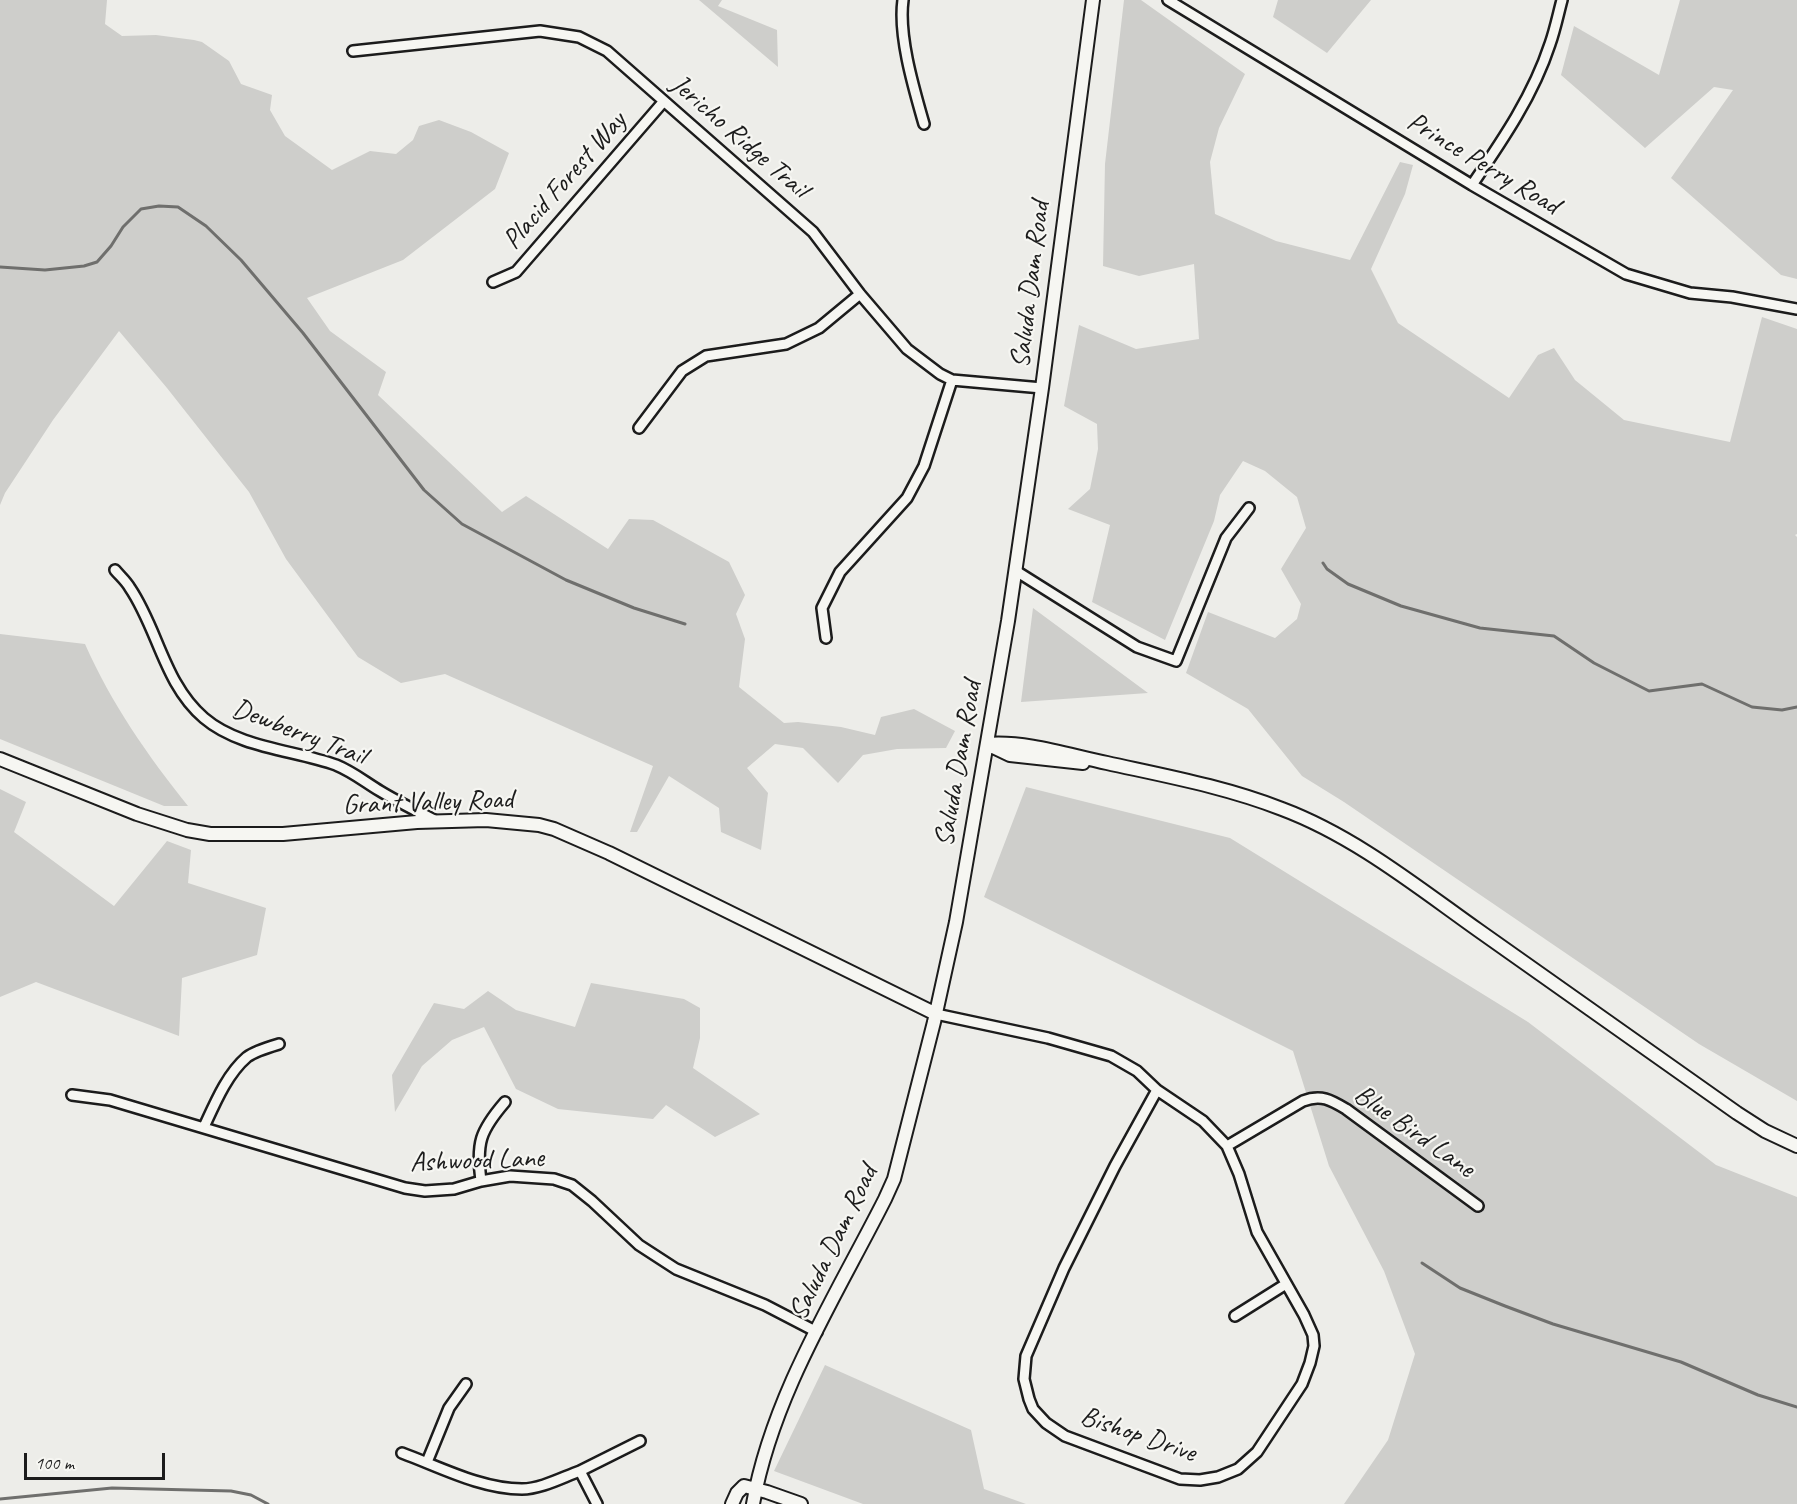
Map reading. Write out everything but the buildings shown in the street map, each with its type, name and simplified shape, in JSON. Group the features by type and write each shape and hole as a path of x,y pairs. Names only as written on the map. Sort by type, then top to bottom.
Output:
{"street":[{"path":"903,0 908,62 924,124"},
{"name":"Saluda Dam Road","path":"753,1504 770,1435 784,1400 894,1179 936,1014 956,922 1016,571 1093,0"},
{"name":"Prince Perry Road","path":"1168,0 1473,185 1626,274 1690,293 1732,297 1797,309"},
{"path":"1473,185 1527,97 1550,45 1562,0"},
{"name":"Jericho Ridge Trail","path":"353,51 540,31 579,37 607,51 813,232 860,294 907,349 940,374 952,380 1042,387"},
{"name":"Placid Forest Way","path":"493,282 516,272 664,101"},
{"path":"639,428 682,371 706,356 786,344 819,327 860,294"},
{"path":"826,638 822,608 840,572 907,498 924,466 952,380"},
{"path":"1016,571 1137,647 1176,661 1226,538 1249,508"},
{"name":"Dewberry Trail","path":"115,570 143,610 167,666 185,696 203,717 227,734 319,759 353,772 379,790 436,821"},
{"path":"987,744 1010,755 1075,763 1105,763 1154,772 1283,809 1330,830 1405,876 1737,1113 1765,1131 1797,1146"},
{"name":"Grant Valley Road","path":"0,759 137,814 187,830 210,834 283,834 436,821 486,820 518,822 554,829 763,927 936,1014"},
{"name":"Bishop Drive","path":"936,1014 1048,1038 1111,1056 1137,1071 1157,1090 1203,1120 1227,1146 1239,1174 1257,1232 1304,1315 1313,1335 1314,1346 1302,1384 1257,1452 1238,1468 1218,1477 1200,1480 1180,1479 1065,1436 1046,1423 1033,1409 1024,1379 1026,1356 1064,1268 1115,1166 1157,1090"},
{"path":"204,1127 219,1095 248,1056 279,1044"},
{"name":"Ashwood Lane","path":"72,1095 110,1100 405,1188 425,1191 454,1189 510,1176 554,1179 572,1185 639,1245 676,1269 765,1305 817,1332"},
{"name":"Blue Bird Lane","path":"1227,1146 1303,1101 1326,1098 1346,1109 1479,1206"},
{"path":"481,1181 478,1155 482,1133 505,1102"},
{"path":"1235,1316 1286,1284"},
{"path":"427,1462 449,1408 466,1384"},
{"path":"402,1453 462,1477 524,1489 580,1471 640,1441"},
{"path":"580,1471 597,1504"},
{"path":"732,1504 737,1493 744,1486 801,1504"}],"shaded area":[{"path":"0,0 107,0 105,24 122,36 156,35 202,42 229,61 241,84 272,95 270,110 285,136 332,170 370,151 396,154 413,140 419,126 439,120 471,132 509,153 495,189 403,260 307,298 330,331 386,372 378,395 502,512 526,496 608,549 629,519 653,520 729,562 745,595 736,614 745,639 739,687 784,723 798,722 841,727 875,735 881,717 914,709 955,731 946,748 897,749 863,755 838,783 803,748 775,744 747,768 768,793 761,850 721,832 719,808 669,776 637,832 630,832 653,766 445,674 401,683 358,657 286,559 249,492 119,331 53,420 5,493 0,505"},
{"path":"699,0 722,0 718,6 777,30 778,67"},
{"path":"1124,0 1141,0 1245,74 1219,128 1210,162 1215,214 1276,241 1350,260 1400,162 1413,165 1405,194 1371,269 1398,323 1509,398 1538,355 1554,348 1575,380 1624,420 1730,442 1762,317 1797,329 1797,534 1795,535 1797,537 1797,1101 1699,1044 1344,802 1302,776 1248,709 1186,673 1208,612 1275,638 1297,619 1301,604 1281,569 1306,528 1297,497 1265,471 1243,461 1220,495 1214,521 1165,640 1092,602 1110,525 1068,509 1090,489 1098,449 1097,424 1064,406 1079,325 1136,349 1199,339 1194,264 1139,276 1103,266 1105,164"},
{"path":"1278,0 1371,0 1327,53 1273,17"},
{"path":"1680,0 1797,0 1797,279 1781,275 1671,178 1733,90 1714,87 1645,148 1561,75 1574,26 1659,75"},
{"path":"1033,608 1148,693 1021,702"},
{"path":"0,634 85,644 106,687 131,728 188,806 164,806 0,739"},
{"path":"1026,787 1230,838 1528,1022 1716,1165 1797,1197 1797,1504 1344,1504 1388,1440 1415,1354 1384,1271 1329,1166 1293,1051 984,897"},
{"path":"0,789 26,802 14,832 114,906 167,841 191,850 188,883 266,908 257,955 182,978 179,1036 36,982 0,997"},
{"path":"591,983 684,999 700,1008 700,1038 693,1068 760,1114 715,1137 666,1105 653,1119 558,1109 516,1089 484,1027 452,1040 422,1066 395,1112 392,1075 434,1003 464,1009 488,991 516,1010 575,1027"},
{"path":"825,1365 971,1430 984,1489 1026,1504 863,1504 774,1471"}],"waterway":[{"path":"0,267 45,270 84,266 97,262 123,227 141,209 159,206 178,207 206,226 241,260 303,333 424,490 462,524 566,580 634,608 685,624"},
{"path":"1323,563 1327,569 1348,584 1401,606 1480,628 1554,636 1594,663 1649,691 1702,684 1752,707 1782,710 1797,707"},
{"path":"1422,1263 1460,1288 1505,1306 1553,1324 1681,1362 1758,1395 1797,1407"},
{"path":"0,1499 112,1488 231,1491 251,1495 268,1504"}]}
